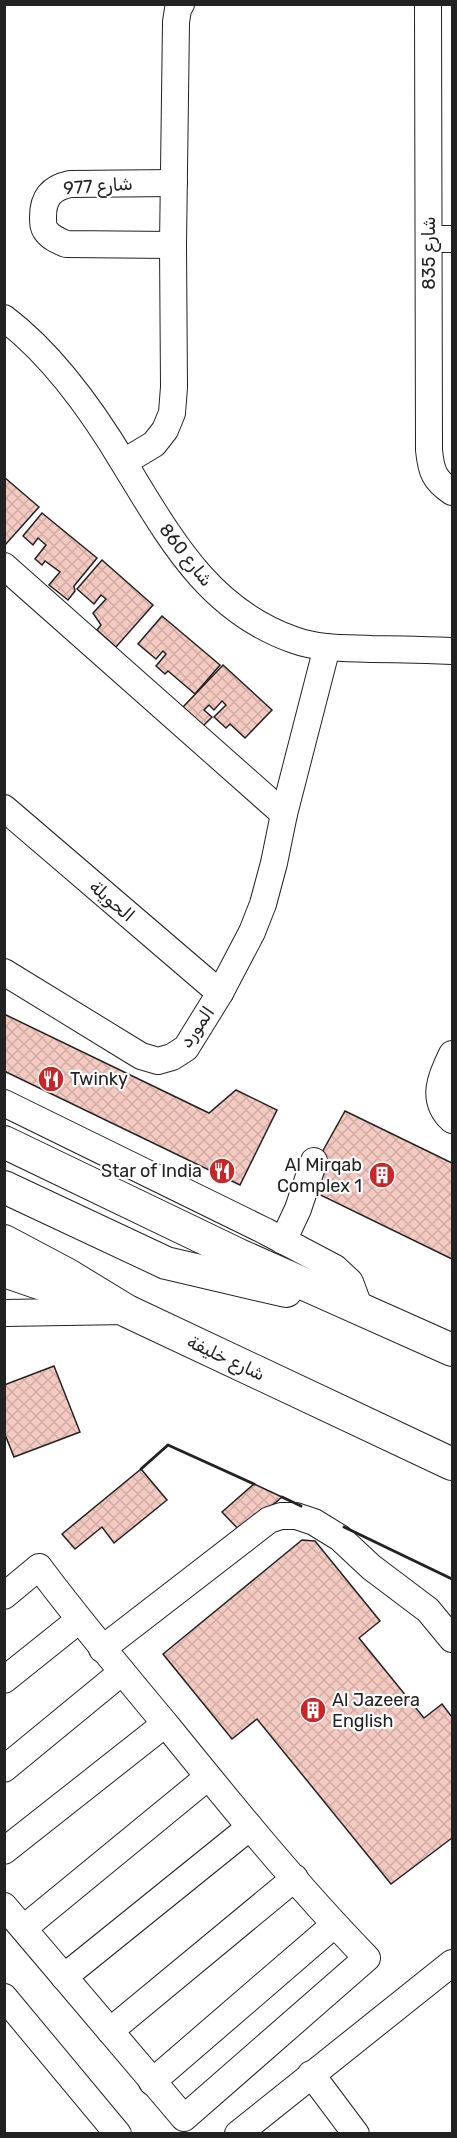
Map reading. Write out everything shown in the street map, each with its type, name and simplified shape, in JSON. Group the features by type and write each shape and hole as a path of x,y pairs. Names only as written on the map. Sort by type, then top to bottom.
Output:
{"main road":[{"path":"4,1142 239,1255 453,1350"},
{"path":"4,1187 166,1263 360,1309"},
{"name":"شارع خليفة","path":"4,1241 68,1275 127,1311 453,1464"},
{"path":"4,1271 127,1311"}],"street":[{"path":"124,462 154,444 165,430 172,413 176,22 181,4"},
{"name":"شارع 835","path":"428,4 441,239 430,459 431,469 440,484 453,492"},
{"name":"شارع 977","path":"173,245 66,244 55,240 46,232 43,225 43,207 51,191 70,184 174,183"},
{"name":"شارع 860","path":"4,318 34,342 56,368 124,462 177,548 209,587 237,612 269,630 296,641 327,647 453,651"},
{"path":"4,566 284,814"},
{"name":"المورد","path":"4,972 141,1056 158,1061 172,1057 186,1048 220,993 252,932 263,904 327,647"},
{"name":"الحويلة","path":"4,808 220,993"},
{"path":"453,1054 443,1072 439,1086 439,1099 443,1110 453,1120"},
{"path":"4,1103 336,1268 344,1275 356,1293 360,1309"},
{"path":"283,1241 298,1209 314,1161"},
{"path":"4,1313 127,1311"},
{"path":"102,1649 269,1520 281,1516 296,1516 314,1522 340,1539 371,1567 440,1608 453,1639"},
{"path":"4,1596 39,1568 208,1778 334,1925 367,1958 184,2118 4,1906"},
{"path":"4,1680 79,1620"},
{"path":"4,1769 122,1672"},
{"path":"4,1851 165,1724"},
{"path":"24,1928 208,1778"},
{"path":"64,1977 250,1827"},
{"path":"110,2031 296,1878"},
{"path":"152,2082 334,1925"},
{"path":"238,2133 453,1963"},
{"path":"4,1997 118,2133"},
{"path":"311,2074 356,2133"}],"building":[{"path":"4,477 39,507 5,545 4,545"},
{"path":"42,513 97,558 74,586 75,591 68,600 49,585 60,572 45,561 42,565 35,559 46,545 38,538 33,545 23,536"},
{"path":"102,560 153,605 116,647 97,630 101,625 93,613 106,599 101,595 94,604 77,589"},
{"path":"162,616 220,665 195,694 168,671 165,674 156,666 166,654 163,651 156,659 138,644"},
{"path":"223,665 272,710 245,738 230,724 226,728 214,717 226,705 222,701 214,710 209,705 204,710 212,717 203,726 183,707"},
{"path":"4,1014 209,1113 236,1090 277,1110 240,1185 4,1071"},
{"name":"Al Mirqab Complex 1","path":"345,1111 452,1163 452,1259 306,1188 320,1156"},
{"path":"54,1366 80,1432 14,1457 4,1432 4,1385"},
{"path":"141,1469 167,1500 114,1543 102,1527 75,1549 62,1534"},
{"path":"254,1484 282,1497 241,1532 222,1512"},
{"name":"Al Jazeera English","path":"302,1540 315,1541 380,1621 359,1638 424,1718 442,1704 452,1717 452,1838 391,1884 257,1719 232,1739 163,1654"}],"wall":[{"path":"141,1469 168,1445 254,1484"},
{"path":"282,1497 301,1506"},
{"path":"344,1527 452,1579"}],"place":[{"name":"Twinky","path":"51,1079"},
{"name":"Star of India","path":"222,1171"},
{"name":"Al Mirqab Complex 1","path":"382,1175"},
{"name":"Al Jazeera English","path":"313,1710"}]}
